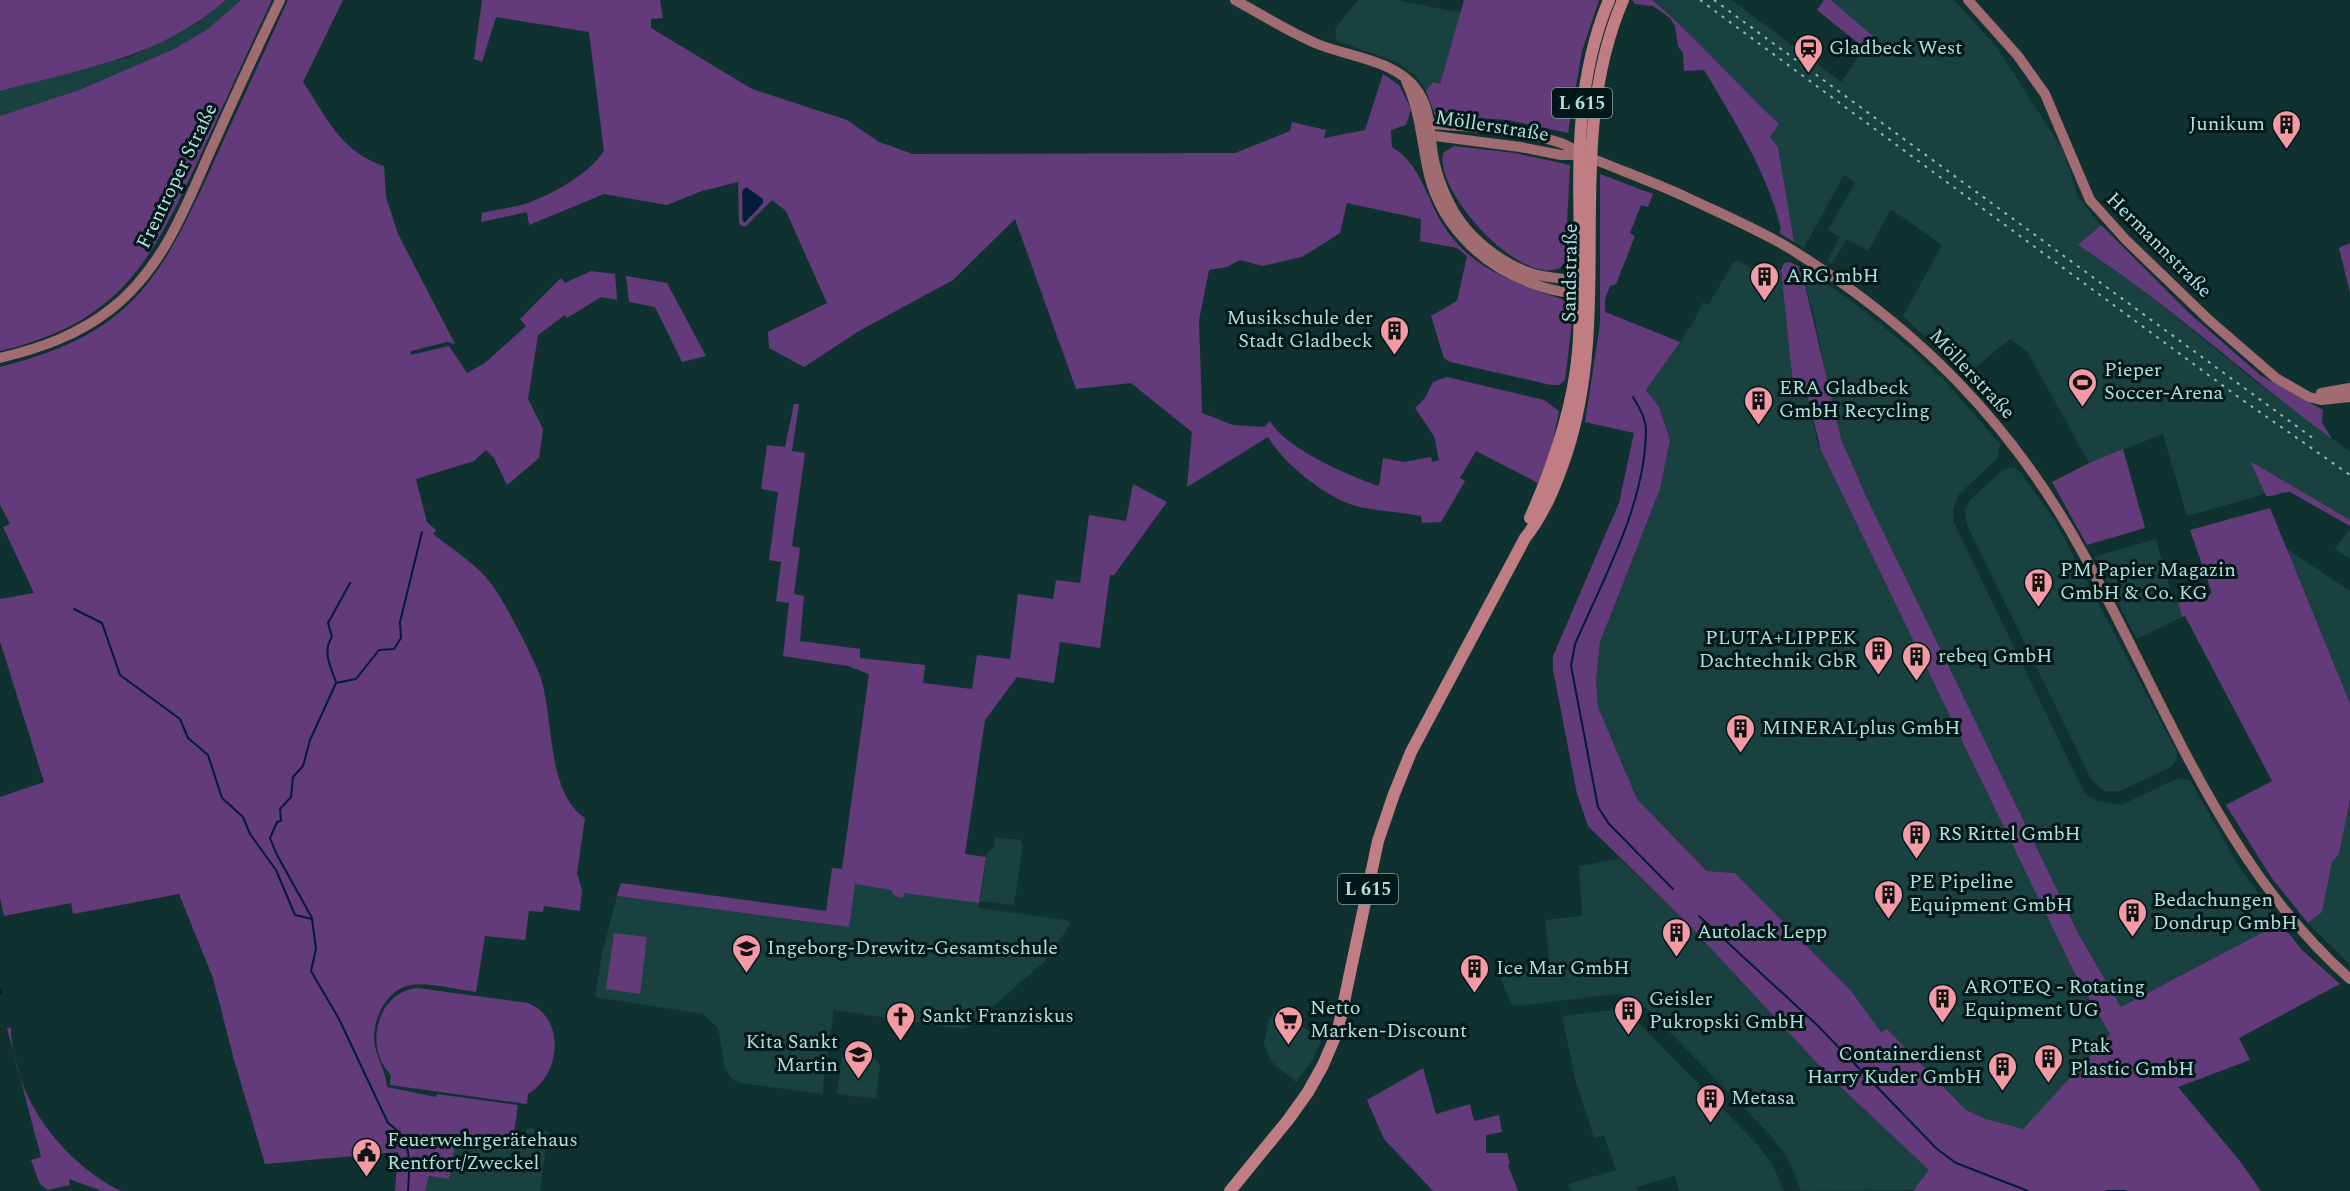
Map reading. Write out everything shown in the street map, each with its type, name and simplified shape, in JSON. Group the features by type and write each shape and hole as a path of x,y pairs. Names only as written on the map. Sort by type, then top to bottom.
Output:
{"main road":[{"name":"Frentroper Straße","path":"0,358 36,349 91,324 113,308 148,272 171,235 280,0"},
{"path":"1235,0 1315,43 1389,68 1406,81 1427,131 1441,183 1450,203 1472,235 1516,267 1584,288"},
{"name":"Sandstraße","path":"1584,288 1578,157 1582,102 1596,36 1609,0"},
{"name":"Sandstraße","path":"1230,1191 1308,1092 1333,1043 1378,841 1406,762 1525,538 1558,447 1578,354 1591,183 1593,117 1598,80 1611,30 1623,0"},
{"name":"Hermannstraße","path":"1968,0 2018,56 2045,94 2094,206 2238,347 2276,378 2321,400 2350,397"},
{"name":"Möllerstraße","path":"1427,131 1519,133 1563,143 1584,155 1654,183 1790,249 1890,317 1955,378 2017,450 2051,498 2084,554 2192,764 2242,850 2271,895 2303,934 2350,979"},
{"name":"Hermannstraße","path":"2301,392 2330,393 2350,388"}],"shaded area":[{"path":"0,0 226,0 201,20 147,48 90,68 0,91"},
{"path":"226,0 241,0 208,29 174,49 79,90 0,116 0,91 130,57 197,24"},
{"path":"241,0 272,0 183,191 148,255 128,281 105,304 76,323 42,339 0,351 0,116 79,90 174,49 208,29"},
{"path":"288,0 343,0 303,82 328,121 346,143 369,160 384,166 386,197 398,234 455,344 447,342 411,351 410,355 449,346 467,373 485,363 526,326 520,319 561,278 565,283 591,271 615,274 617,300 601,297 567,318 565,315 538,335 528,399 543,429 539,458 507,485 494,458 486,450 474,461 416,479 427,522 436,530 433,534 465,558 490,582 522,636 544,690 553,751 563,790 572,806 585,818 577,873 582,890 580,911 544,906 543,912 529,911 525,940 485,936 476,992 434,985 411,985 395,992 379,1013 374,1039 387,1087 436,1097 437,1094 518,1105 514,1133 510,1132 508,1144 456,1138 449,1179 429,1176 425,1191 395,1191 398,1152 265,1164 234,1060 213,978 179,894 73,914 71,903 4,916 0,898 0,797 44,782 0,641 0,599 34,593 3,527 10,524 0,505 0,367 46,353 84,337 114,317 139,294 160,267 179,235"},
{"path":"482,0 660,0 663,18 651,19 651,28 752,89 847,120 879,142 913,154 1235,153 1290,131 1292,122 1326,130 1324,138 1365,130 1383,74 1399,85 1411,109 1406,125 1391,130 1392,147 1410,163 1422,181 1436,212 1453,239 1481,264 1497,274 1568,301 1572,322 1565,380 1559,385 1551,385 1450,362 1444,358 1431,316 1457,301 1467,256 1457,248 1420,241 1421,219 1347,203 1340,233 1302,257 1262,266 1240,260 1227,267 1209,270 1199,320 1202,413 1233,425 1264,427 1270,421 1289,441 1303,451 1335,468 1379,486 1383,458 1404,462 1431,457 1432,462 1439,460 1434,436 1415,408 1425,398 1433,382 1447,377 1544,400 1559,411 1551,451 1538,483 1476,451 1460,478 1465,481 1441,522 1422,523 1421,516 1364,508 1344,502 1306,478 1284,458 1268,437 1187,487 1192,432 1131,383 1076,389 1015,219 953,280 859,331 804,367 769,348 768,332 827,303 786,211 772,200 745,227 739,224 738,182 702,191 667,205 604,194 529,225 527,212 481,222 482,213 528,203 560,188 580,175 604,151 589,32 496,17 482,62 474,59","holes":["743,189 759,208 744,223 742,219"]},
{"path":"1358,0 1396,0 1462,13 1440,84 1426,91 1417,77 1397,62 1337,41 1335,29"},
{"path":"1464,0 1599,0 1582,51 1568,133 1507,120 1435,115 1426,91 1433,82 1440,84"},
{"path":"1632,0 1652,0 1779,124 1770,137 1778,147 1794,242 1779,233 1781,229 1761,172 1743,136 1704,70 1684,71 1683,53 1678,46 1675,26 1670,18 1653,6 1635,4"},
{"path":"1652,0 1731,0 1841,82 1873,36 1831,0 1954,0 1996,46 2063,150 2078,197 2101,225 2079,245 2123,274 2254,380 2350,452 2350,520 2251,462 2265,494 2187,516 2163,434 2089,463 2027,351 2010,339 1966,375 1903,316 1942,245 1891,209 1868,251 1847,239 1831,264 1827,261 1840,237 1828,230 1855,183 1844,175 1804,248 1794,242 1778,147 1770,137 1779,124"},
{"path":"1824,0 1831,0 1873,36 1863,47 1817,10"},
{"path":"1454,146 1515,153 1570,165 1565,264 1550,270 1530,266 1509,254 1488,237 1453,193 1444,171 1443,153"},
{"path":"1600,174 1653,194 1648,207 1641,205 1630,233 1635,236 1616,284 1610,286 1605,299 1605,312 1680,342 1646,390 1659,407 1670,440 1660,489 1600,642 1596,681 1598,707 1637,799 1707,871 1735,873 1851,991 1881,1032 1887,1029 1966,1110 1986,1119 2023,1129 2110,1034 2078,980 1821,450 1804,382 1793,384 1781,270 1784,263 1790,262 1804,269 1803,277 1841,439 1865,494 2079,935 2121,1007 2271,928 2274,915 2302,950 2340,984 2239,1038 2250,1060 2178,1087 2239,1160 2261,1191 1913,1191 1929,1170 1829,1076 1692,928 1588,826 1577,794 1553,669 1553,656 1619,503 1634,433 1585,422 1600,324"},
{"path":"746,187 763,199 763,203 744,223 742,192"},
{"path":"2101,225 2189,313 2260,375 2323,410 2322,422 2332,439 2144,291 2078,245"},
{"path":"2350,243 2350,293 2339,248"},
{"path":"1738,261 1755,270 1752,274 1758,278 1766,266 1781,270 1793,384 1804,382 1817,441 2078,980 2110,1033 2023,1130 1986,1119 1966,1110 1887,1029 1881,1033 1851,991 1735,873 1708,871 1637,799 1598,707 1596,681 1600,642 1660,489 1670,440 1659,407 1646,390 1693,323 1703,302 1708,305 1734,262"},
{"path":"1804,269 1849,299 1917,354 1947,383 2000,444 1998,458 1959,494 1953,510 1954,523 2085,794 2097,801 2121,805 2179,778 2190,780 2238,865 2274,915 2271,928 2121,1007 2079,935 1865,494 1841,439 1816,324 1803,277"},
{"path":"626,276 667,283 706,356 682,362 655,307 629,302"},
{"path":"794,404 799,404 792,451 805,453 792,546 800,548 794,594 804,596 800,641 860,649 860,658 925,665 923,683 972,689 977,655 1010,659 1018,594 1053,599 1056,580 1080,583 1089,515 1126,521 1133,484 1167,502 1114,575 1110,575 1100,648 1060,642 1054,683 1017,677 985,720 965,854 986,857 979,903 904,893 903,898 895,896 891,890 855,884 849,927 617,896 621,883 826,911 832,868 842,869 869,674 848,666 783,656 789,603 776,601 781,562 769,560 778,492 761,489 767,445 785,447"},
{"path":"2123,449 2145,528 2087,545 2052,482"},
{"path":"2250,461 2350,520 2350,526 2290,492 2266,496"},
{"path":"2011,467 2019,470 2054,519 2177,752 2177,759 2171,767 2120,791 2105,791 2092,781 1967,525 1965,511 1970,500 2004,469"},
{"path":"2270,508 2350,703 2350,799 2339,854 2332,862 2322,912 2308,923 2271,877 2226,805 2272,781 2185,616 2182,617 2178,603 2212,593 2190,530"},
{"path":"2350,530 2350,559 2335,549"},
{"path":"2156,539 2174,603 2178,603 2182,617 2137,639 2094,557"},
{"path":"2287,549 2350,591 2350,703"},
{"path":"2350,799 2350,965 2308,923 2322,912 2332,862 2339,854"},
{"path":"995,837 1020,840 1023,845 1014,905 980,901 987,853 994,847"},
{"path":"1620,859 1692,928 1829,1076 1930,1170 1914,1190 1801,1191 1789,1161 1774,1139 1647,1009 1631,997 1614,994 1517,1006 1511,1004 1500,975 1549,959 1545,920 1582,916 1579,866"},
{"name":"Ingeborg-Drewitz-Gesamtschule","path":"854,884 979,903 979,908 1065,920 1071,923 1046,960 973,1024 962,1029 834,1010 822,1094 733,1080 725,1069 718,1028 703,1014 595,997 602,953 617,896 849,927"},
{"path":"614,933 647,937 640,994 606,989"},
{"path":"417,988 528,1003 540,1010 549,1021 555,1047 553,1061 547,1074 528,1094 527,1104 390,1085 391,1075 382,1064 378,1051 376,1037 378,1023 392,999 403,992"},
{"path":"1612,1010 1624,1012 1633,1017 1753,1140 1772,1163 1784,1191 1679,1191 1675,1176 1637,1187 1638,1191 1571,1191 1568,1184 1616,1170 1604,1136 1594,1138 1576,1082 1562,1016"},
{"path":"1273,1012 1322,1037 1312,1061 1296,1082 1271,1061 1264,1043 1269,1018"},
{"path":"7,1028 11,1028 14,1053"},
{"name":"Kita Sankt Martin","path":"857,1050 870,1052 880,1066 876,1099 837,1094 842,1056"},
{"path":"16,1064 31,1102 44,1124 61,1145 79,1163 121,1191 102,1191 69,1179 70,1185 48,1190 40,1184 31,1160 41,1157"},
{"path":"1423,1068 1436,1114 1470,1104 1474,1121 1499,1115 1502,1132 1486,1135 1486,1153 1507,1153 1510,1164 1508,1165 1518,1191 1433,1191 1384,1139 1367,1100"},
{"path":"527,1128 548,1131 540,1191 425,1191 429,1176 449,1179 456,1137 508,1144 510,1132 526,1134"}],"waterway":[{"path":"1633,397 1646,426 1644,459 1639,486 1621,540 1575,644 1571,666 1598,807 1609,824 1673,889"},
{"path":"312,918 270,838 277,822 281,821 280,809 291,797 293,777 303,766 310,740 336,683 356,679 379,650 394,649 401,638 400,622 422,532"},
{"path":"336,682 328,654 332,637 328,623 350,583"},
{"path":"74,609 102,623 120,675 180,719 188,738 208,755 222,798 243,817 250,834 276,870 295,915 312,919 316,949 311,971 339,1019 388,1123 402,1137 406,1145 409,1162 408,1191"},
{"path":"1699,916 1816,1024 1937,1149 1956,1163 2028,1191"},
{"path":"0,989 1,993"},
{"path":"2107,1191 2125,1191"}],"railway":[{"path":"1700,0 2241,399 2350,475"},
{"path":"1714,0 2314,439"}],"place":[{"name":"Gladbeck West","path":"1808,74"},
{"name":"Junikum","path":"2286,150"},
{"name":"ARG mbH","path":"1765,302"},
{"name":"Musikschule der Stadt Gladbeck","path":"1394,356"},
{"name":"Pieper Soccer-Arena","path":"2083,408"},
{"name":"ERA Gladbeck GmbH Recycling","path":"1758,426"},
{"name":"PM Papier Magazin GmbH & Co. KG","path":"2039,608"},
{"name":"PLUTA+LIPPEK Dachtechnik GbR","path":"1878,676"},
{"name":"rebeq GmbH","path":"1917,682"},
{"name":"MINERALplus GmbH","path":"1741,754"},
{"name":"RS Rittel GmbH","path":"1917,860"},
{"name":"PE Pipeline Equipment GmbH","path":"1888,920"},
{"name":"Bedachungen Dondrup GmbH","path":"2132,938"},
{"name":"Autolack Lepp","path":"1676,958"},
{"name":"Ingeborg-Drewitz-Gesamtschule","path":"746,974"},
{"name":"Ice Mar GmbH","path":"1475,994"},
{"name":"AROTEQ - Rotating Equipment UG","path":"1943,1024"},
{"name":"Geisler Pukropski GmbH","path":"1628,1036"},
{"name":"Sankt Franziskus","path":"901,1042"},
{"name":"Netto Marken-Discount","path":"1289,1046"},
{"name":"Kita Sankt Martin","path":"859,1080"},
{"name":"Ptak Plastic GmbH","path":"2049,1084"},
{"name":"Containerdienst Harry Kuder GmbH","path":"2003,1092"},
{"name":"Metasa","path":"1710,1124"},
{"name":"Feuerwehrgerätehaus Rentfort/Zweckel","path":"366,1178"}]}
